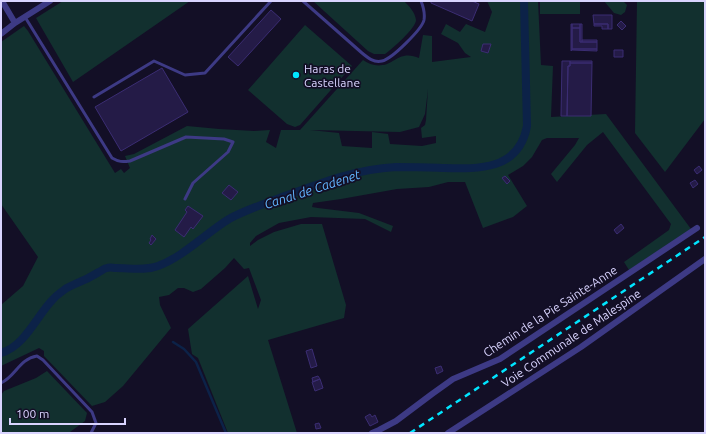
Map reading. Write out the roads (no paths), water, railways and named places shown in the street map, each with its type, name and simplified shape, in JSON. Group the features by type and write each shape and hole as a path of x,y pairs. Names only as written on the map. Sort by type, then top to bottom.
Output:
{"street":[{"path":"2,1 15,23"},
{"path":"1,34 15,23 50,1"},
{"name":"Chemin de la Pie Sainte-Anne","path":"372,433 396,420 453,379 500,359 697,228"},
{"name":"Voie Communale de Malespine","path":"448,433 581,347 705,260"}],"lane":[{"path":"94,97 154,61 185,75 205,73 271,1"},
{"path":"303,1 362,54 372,60 382,61 400,50 421,26 424,20 421,1"},
{"path":"25,17 112,158 118,162 130,161 186,137 224,139 233,142 228,152 193,183 185,199"},
{"path":"1,383 9,377 25,360 37,356 43,360 92,412 96,423 91,433"}],"waterway":[{"name":"Canal de Cadenet","path":"1,353 20,342 48,305 55,297 68,287 87,279 106,268 143,269 158,266 176,257 229,219 298,191 347,175 368,170 396,167 482,167 495,164 506,159 515,152 522,141 527,126 524,1"},
{"path":"173,342 184,349 196,362 226,433"}],"railway":[{"path":"410,433 705,237"}],"place":[{"name":"Haras de Castellane","path":"296,75"}]}
